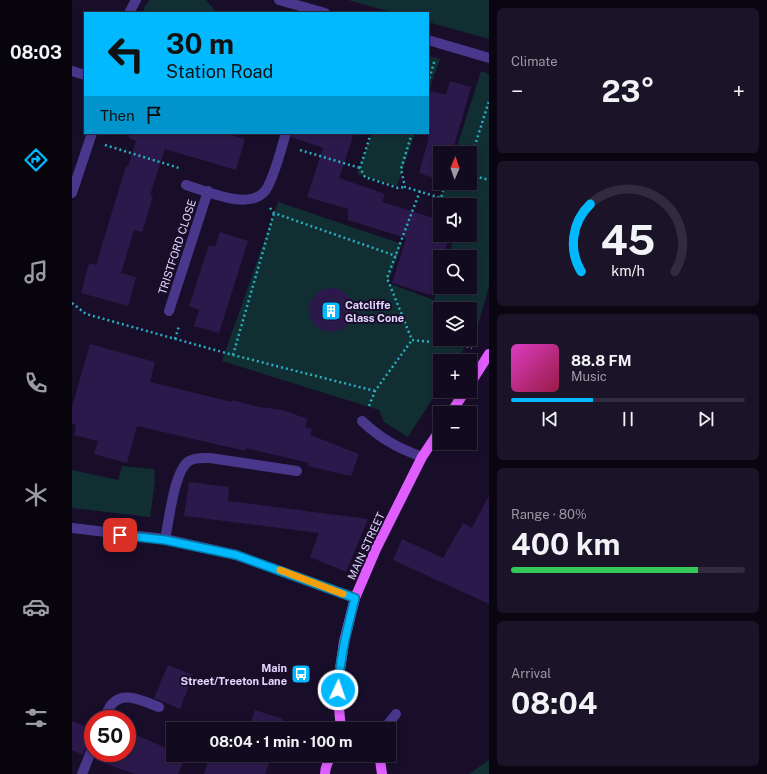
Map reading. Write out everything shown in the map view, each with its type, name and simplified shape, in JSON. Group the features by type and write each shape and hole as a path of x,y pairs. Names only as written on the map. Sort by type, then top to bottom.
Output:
{"main road":[{"path":"477,373 489,354"},
{"name":"MAIN STREET","path":"340,722 338,698 340,670 344,642 355,598 376,549 422,457 433,440"},
{"path":"325,774 327,762"},
{"path":"380,762 382,774"}],"street":[{"path":"130,12 136,0"},
{"path":"279,0 321,12"},
{"path":"429,40 489,58"},
{"path":"72,70 84,75"},
{"path":"261,195 266,190 286,134"},
{"path":"72,192 91,137"},
{"name":"TRISTFORD CLOSE","path":"186,184 226,197 242,200 257,198 261,195"},
{"name":"TRISTFORD CLOSE","path":"169,311 208,191"},
{"path":"362,421 377,435 403,450 422,457"},
{"path":"165,540 177,479 181,470 188,461 198,458 210,458 296,472"},
{"path":"72,528 165,540 236,555 355,598"},
{"path":"108,710 111,705 119,699 128,696 159,708"},
{"path":"390,722 396,714"},
{"path":"82,774 87,762"}],"path":[{"path":"429,80 440,44"},
{"path":"475,146 489,101"},
{"path":"360,168 371,134"},
{"path":"405,187 401,170 412,134"},
{"path":"91,137 184,170"},
{"path":"282,144 360,168 365,177 398,188 405,187 442,198 443,190"},
{"path":"477,177 489,180"},
{"path":"412,340 387,278 420,192"},
{"path":"261,195 274,213 396,256"},
{"path":"233,355 274,213"},
{"path":"72,303 86,314 233,355 375,391"},
{"path":"412,340 464,345 489,354"},
{"path":"362,421 375,391 412,340"}],"green space":[{"path":"150,0 206,0 216,12 143,12 145,6"},
{"path":"348,0 489,0 489,39 429,22 429,12 391,12"},
{"path":"429,56 440,59 429,91"},
{"path":"481,71 489,74 489,286 477,326 477,302 433,302 433,346 465,346 461,354 433,354 433,398 408,437 384,422 379,410 222,361 278,202 402,244 388,283 434,300 436,294 477,294 477,250 450,250 453,242 477,242 477,198 440,198 443,190 477,190 477,146 457,146"},
{"path":"372,134 415,134 397,186 357,174"},
{"path":"122,466 154,469 155,481 150,517 72,508 72,470 118,480"},
{"path":"489,760 489,774 469,774"}],"building":[{"path":"450,81 471,87 454,146 433,146 433,178 419,173 428,141 429,98 431,91 446,95"},
{"path":"130,134 228,134 245,139 236,170 165,149 150,195 153,196 142,232 134,230 121,273 136,277 128,306 81,293 89,263 96,265 126,166 128,167 136,141 129,138"},
{"path":"292,134 354,134 339,178 385,194 382,202 433,218 433,242 448,242 445,250 433,250 433,289 431,295 392,283 406,238 348,220 348,209 307,197 323,148 291,137"},
{"path":"220,232 248,241 219,333 194,326 199,310 189,306 209,245 215,247"},
{"name":"Catcliffe Glass Cone","path":"331,288 343,292 349,298 353,310 349,322 343,328 331,332 319,328 313,322 309,310 313,298 319,292"},
{"path":"90,344 155,362 150,382 232,402 232,400 259,407 283,410 307,419 305,427 312,429 310,435 359,454 351,476 308,466 309,463 246,448 246,451 137,426 127,463 94,454 98,441 74,435 76,425 72,424 72,407"},
{"path":"189,482 229,487 228,501 368,519 346,572 310,557 319,533 184,516"},
{"path":"489,495 489,604 393,560 402,539 443,558 463,523 472,528"},
{"path":"168,665 193,675 180,709 154,698"},
{"path":"255,710 283,719 282,722 251,722"},
{"path":"72,721 84,726 84,752 83,755 72,750"},
{"path":"136,735 166,748 166,762 183,762 178,774 135,774 101,762 136,762"},
{"path":"208,762 269,762 265,774 204,774"}],"slow traffic":[{"path":"280,570 343,594"}],"place":[{"name":"Catcliffe Glass Cone","path":"331,311"},
{"name":"Main Street/Treeton Lane","path":"301,674"}],"route":[{"path":"120,535 165,540 236,555 355,598 344,642 338,690"}]}
